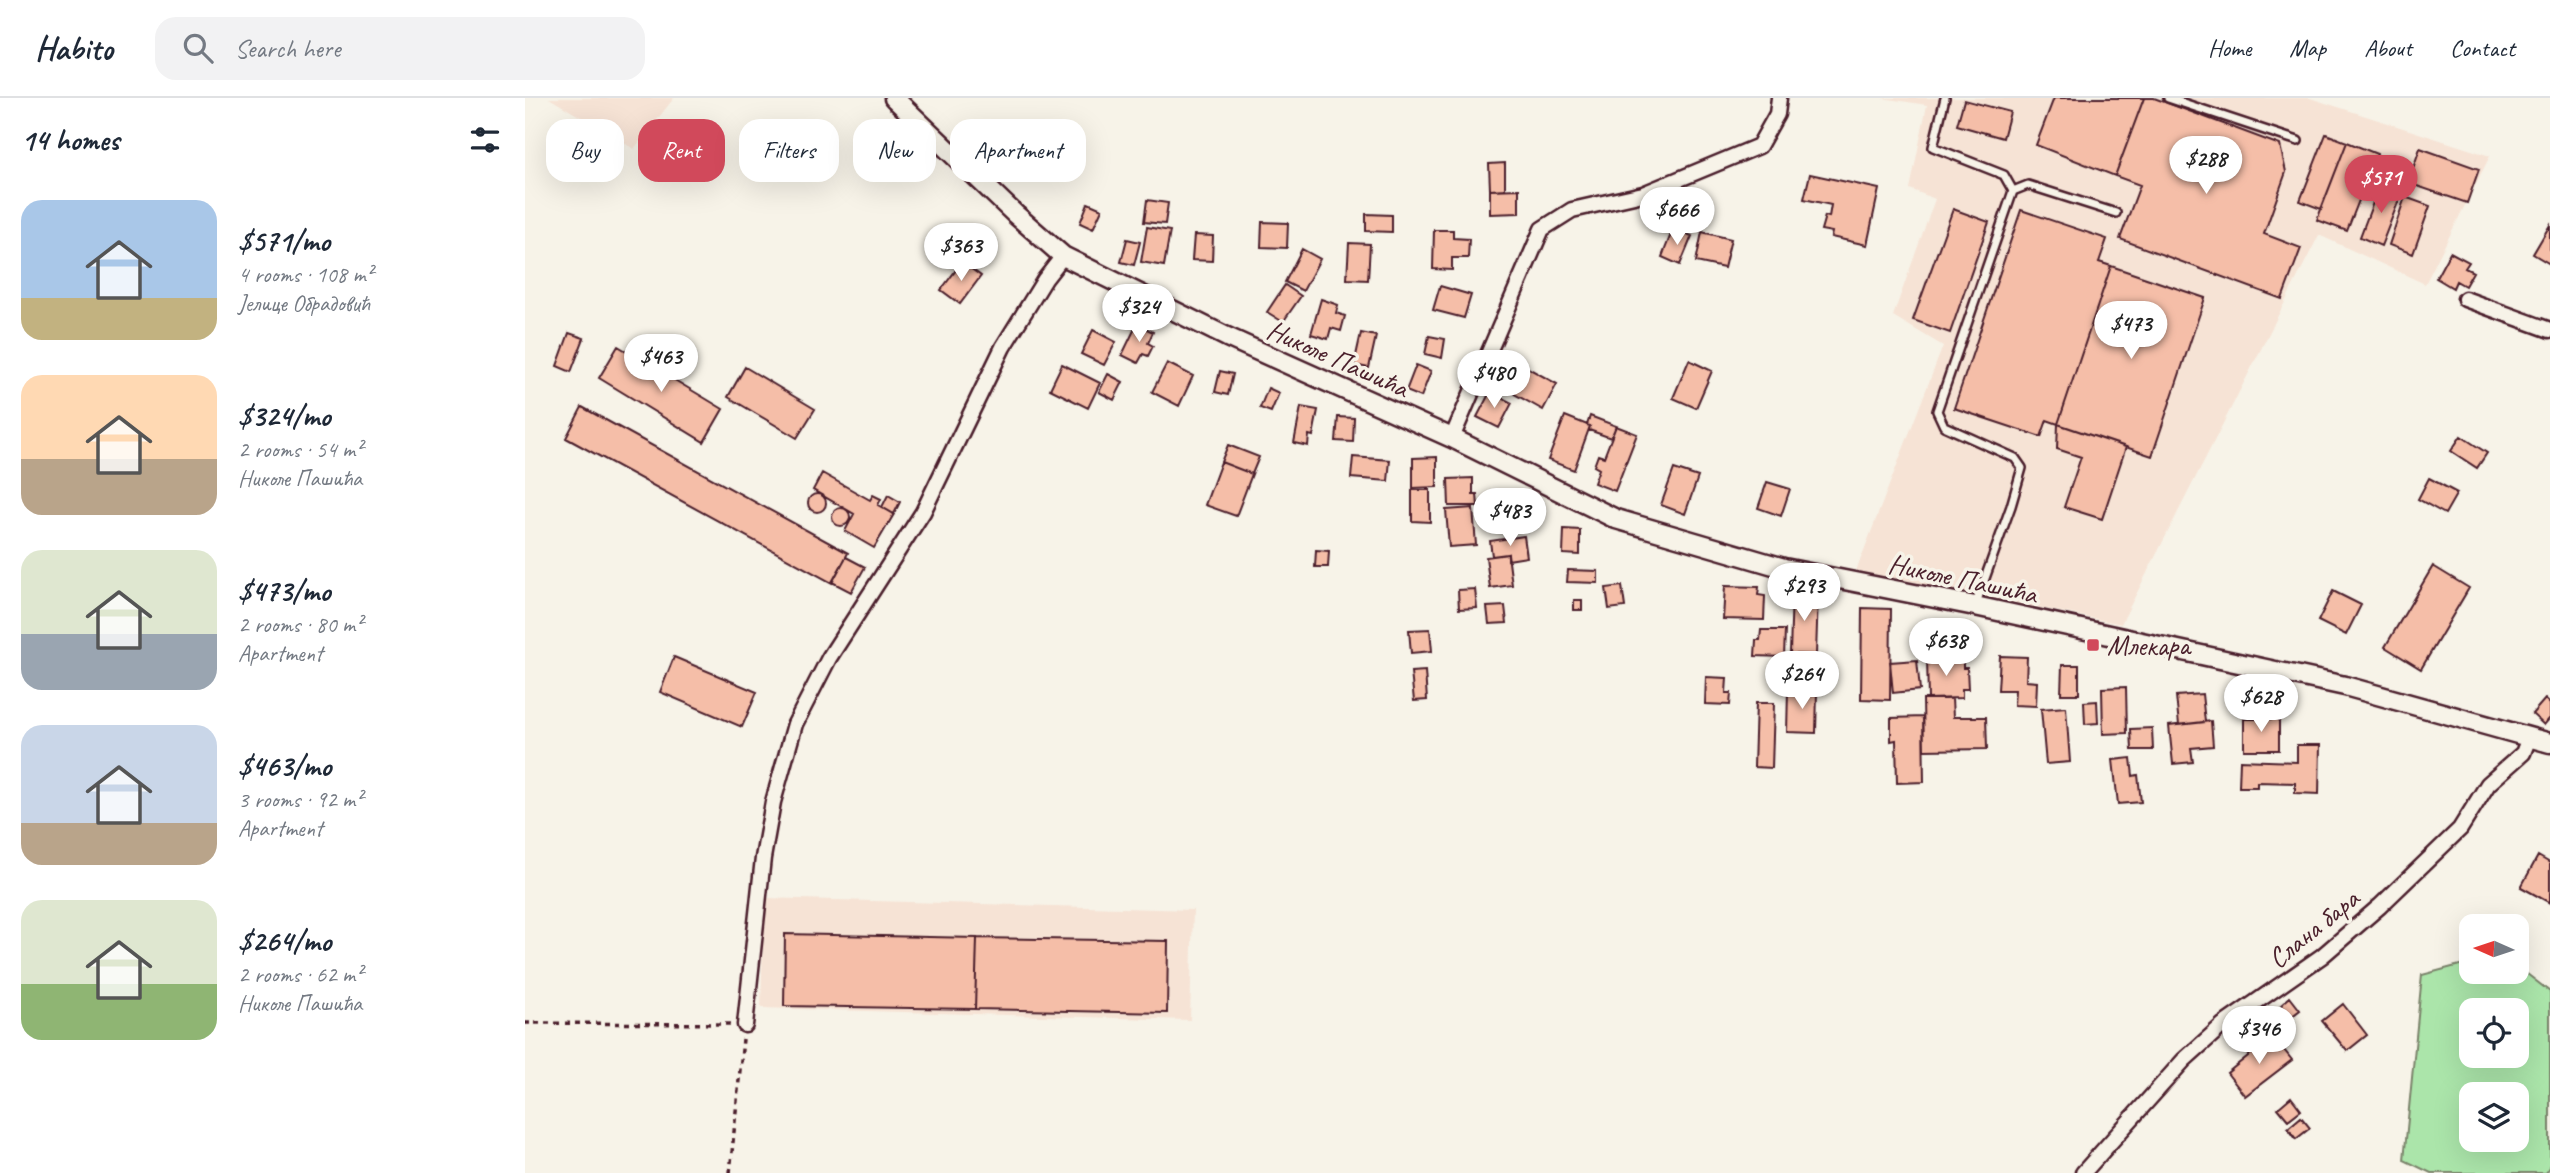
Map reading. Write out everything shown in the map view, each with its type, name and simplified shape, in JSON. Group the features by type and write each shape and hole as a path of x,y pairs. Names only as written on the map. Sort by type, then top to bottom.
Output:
{"street":[{"name":"Николе Пашића","path":"894,98 1015,214 1063,256 1227,337 1452,438 1616,519 1784,568 1975,606 2344,686 2550,743"},
{"path":"1452,438 1542,229 1572,210 1643,194 1759,146 1777,114 1779,98"},
{"path":"745,1025 763,858 773,802 795,724 829,658 923,512 1003,347 1045,279 1063,256"},
{"path":"2465,299 2550,330"},
{"name":"Слана бара","path":"2083,1173 2185,1060 2214,1033 2322,956 2380,906 2460,829 2488,784 2523,753 2529,738"}],"lane":[{"path":"1945,98 1933,147 2004,175 2013,191 1937,411 1944,426 2015,458 2022,468 1975,606"},
{"path":"2168,98 2298,141"},
{"path":"2013,191 2028,185 2116,213"}],"path":[{"path":"525,1023 745,1025 730,1173"}],"shaded area":[{"path":"549,98 674,98 658,119 638,119 638,144 634,149 624,143 624,119 584,119"},
{"path":"1882,98 2310,98 2490,156 2425,284 2319,235 2121,624 1856,571 1943,346 1893,316 1935,199 1910,189 1927,105"},
{"path":"764,898 1193,910 1190,1020 761,1008"}],"green space":[{"path":"2459,965 2459,984 2529,984 2529,975 2550,992 2550,1167 2546,1173 2431,1173 2404,1160 2422,975"}],"building":[{"path":"2054,98 2144,98 2115,176 2036,145"},
{"path":"2144,98 2154,98 2280,145 2286,172 2264,234 2301,248 2282,299 2120,239 2140,185 2115,176"},
{"path":"1964,100 2010,112 2003,138 1957,125"},
{"path":"2326,134 2347,142 2321,209 2300,201"},
{"path":"2347,142 2377,154 2347,231 2317,220"},
{"path":"2420,148 2479,169 2467,203 2408,183"},
{"path":"1505,163 1505,189 1490,190 1489,164"},
{"path":"1810,174 1879,189 1867,245 1831,237 1832,232 1821,230 1825,216 1829,217 1831,205 1804,199"},
{"path":"2380,184 2402,192 2381,246 2360,237"},
{"path":"1519,189 1519,213 1490,214 1490,190"},
{"path":"2405,197 2430,206 2413,254 2389,245"},
{"path":"1147,200 1168,203 1165,224 1144,222"},
{"path":"1088,203 1102,209 1093,229 1080,223"},
{"path":"1953,209 1989,222 1950,333 1913,320"},
{"path":"2021,210 2107,239 2099,262 2111,266 2058,424 2047,420 2041,437 1954,408"},
{"path":"1366,214 1392,215 1392,232 1366,231"},
{"path":"1262,222 1288,223 1287,248 1261,247"},
{"path":"2550,225 2550,264 2533,254"},
{"path":"1147,227 1170,231 1164,266 1141,262"},
{"path":"1673,229 1692,236 1680,265 1662,257"},
{"path":"1434,230 1453,230 1453,238 1469,239 1468,258 1452,258 1452,270 1433,269"},
{"path":"1702,232 1731,239 1724,268 1696,262"},
{"path":"1194,235 1213,236 1212,261 1192,260"},
{"path":"1127,239 1140,242 1134,265 1121,262"},
{"path":"1349,243 1370,244 1368,280 1347,279"},
{"path":"1302,249 1320,259 1303,291 1285,282"},
{"path":"2450,252 2469,262 2465,268 2473,272 2465,286 2456,281 2453,288 2436,278"},
{"path":"962,262 981,276 960,304 941,290"},
{"path":"2111,266 2205,298 2152,456 2058,424"},
{"path":"1285,285 1301,296 1283,322 1267,312"},
{"path":"1440,286 1471,295 1464,318 1433,310"},
{"path":"1321,299 1338,305 1336,313 1345,316 1341,331 1331,328 1328,339 1311,334"},
{"path":"1137,324 1153,332 1148,343 1153,346 1148,356 1143,354 1138,363 1122,355"},
{"path":"1093,330 1116,342 1104,365 1081,354"},
{"path":"569,333 584,338 571,372 557,366"},
{"path":"1361,333 1376,336 1369,368 1354,365"},
{"path":"1429,336 1445,339 1442,358 1425,354"},
{"path":"618,346 723,409 704,442 599,378"},
{"path":"1510,358 1557,384 1543,410 1509,391 1512,385 1500,378"},
{"path":"1689,360 1712,371 1696,408 1673,398"},
{"path":"1167,363 1193,376 1179,406 1152,392"},
{"path":"1062,364 1100,383 1088,408 1050,389"},
{"path":"1416,365 1431,371 1421,397 1406,391"},
{"path":"745,367 815,409 797,438 728,397"},
{"path":"1220,371 1233,374 1228,395 1215,392"},
{"path":"1108,374 1123,382 1114,400 1099,392"},
{"path":"1268,388 1279,393 1271,412 1260,408"},
{"path":"1490,392 1512,403 1499,428 1477,417"},
{"path":"582,407 848,553 832,583 566,438"},
{"path":"1301,407 1318,410 1313,436 1309,435 1308,446 1294,443"},
{"path":"1565,416 1590,426 1574,470 1548,460"},
{"path":"1590,416 1616,426 1611,438 1589,430 1590,426 1587,425"},
{"path":"1338,417 1354,418 1353,442 1336,441"},
{"path":"2058,424 2126,447 2102,519 2064,507 2081,457 2057,449"},
{"path":"1616,426 1637,434 1615,491 1594,483 1599,469 1594,466 1598,455 1604,457"},
{"path":"2461,436 2487,453 2477,468 2451,451"},
{"path":"1228,445 1259,457 1252,474 1221,462"},
{"path":"1353,457 1390,460 1388,481 1351,478"},
{"path":"1437,457 1437,487 1413,488 1413,458"},
{"path":"1221,462 1252,474 1236,516 1205,505"},
{"path":"1674,469 1698,477 1685,514 1661,505"},
{"path":"822,473 870,500 873,495 881,499 878,505 894,514 874,548 845,531 854,514 813,490"},
{"path":"1473,478 1473,494 1477,494 1478,506 1449,506 1448,479"},
{"path":"2429,478 2457,493 2445,514 2418,499"},
{"path":"1767,482 1790,489 1781,516 1758,508"},
{"path":"1412,490 1430,490 1430,522 1412,521"},
{"path":"817,494 823,497 826,503 823,509 817,512 811,509 808,503 811,497"},
{"path":"888,495 900,502 894,514 882,507"},
{"path":"1512,500 1512,527 1487,527 1487,501"},
{"path":"841,508 847,511 850,517 847,523 841,526 835,523 832,517 835,511"},
{"path":"1473,508 1476,545 1449,547 1446,510"},
{"path":"1564,529 1580,530 1580,555 1563,554"},
{"path":"1524,536 1527,557 1508,560 1508,554 1492,556 1490,541"},
{"path":"1316,550 1329,551 1328,567 1315,567"},
{"path":"1508,554 1512,585 1490,588 1486,557"},
{"path":"846,557 865,567 851,592 832,582"},
{"path":"2433,566 2469,588 2421,669 2385,647"},
{"path":"1568,570 1598,571 1598,583 1567,582"},
{"path":"1622,586 1625,607 1609,609 1606,588"},
{"path":"1725,586 1759,587 1758,595 1765,596 1764,620 1723,619"},
{"path":"1475,589 1477,608 1459,609 1458,590"},
{"path":"2333,591 2361,605 2346,635 2318,621"},
{"path":"1792,592 1818,593 1816,655 1790,654"},
{"path":"1574,600 1582,600 1582,610 1574,610"},
{"path":"1505,606 1507,623 1489,624 1487,607"},
{"path":"1862,608 1891,609 1890,700 1861,699"},
{"path":"1430,629 1432,651 1411,653 1409,630"},
{"path":"1761,630 1785,630 1784,657 1755,656 1756,640 1760,640"},
{"path":"2000,656 2027,657 2026,681 2037,682 2036,706 2014,705 2015,690 1998,690"},
{"path":"674,657 757,692 742,727 660,692"},
{"path":"1963,657 1963,668 1967,668 1968,689 1962,689 1962,698 1928,699 1927,658"},
{"path":"1917,660 1920,690 1893,693 1890,662"},
{"path":"2062,665 2079,665 2079,694 2061,694"},
{"path":"1425,671 1427,700 1414,701 1411,672"},
{"path":"1706,677 1727,678 1726,693 1731,693 1730,705 1705,704"},
{"path":"2126,687 2127,733 2103,734 2102,688"},
{"path":"1788,690 1817,691 1816,733 1787,732"},
{"path":"2202,694 2205,722 2179,725 2176,696"},
{"path":"1923,699 1952,699 1953,717 1986,717 1987,749 1924,750"},
{"path":"2545,699 2550,704 2550,718 2544,725 2532,714"},
{"path":"2097,701 2098,723 2085,724 2084,702"},
{"path":"1756,703 1774,703 1772,768 1754,767"},
{"path":"2066,707 2070,762 2046,764 2041,709"},
{"path":"1923,717 1924,782 1897,783 1896,740 1891,741 1891,718"},
{"path":"2244,719 2279,719 2279,750 2244,750"},
{"path":"2211,721 2213,746 2191,748 2193,762 2173,764 2169,726"},
{"path":"2152,728 2153,750 2132,750 2131,729"},
{"path":"2297,745 2320,745 2319,794 2295,793 2295,783 2257,782 2257,787 2239,787 2240,760 2297,762"},
{"path":"2131,758 2133,776 2138,775 2141,802 2118,804 2113,760"},
{"path":"2538,856 2550,863 2550,903 2521,887"},
{"path":"785,934 977,938 975,1009 784,1006"},
{"path":"977,938 1168,941 1167,1013 975,1009"},
{"path":"2290,997 2300,1010 2291,1017 2281,1005"},
{"path":"2343,1004 2367,1035 2347,1051 2322,1021"},
{"path":"2273,1036 2292,1060 2245,1096 2227,1073"},
{"path":"2291,1097 2301,1110 2288,1120 2278,1108"},
{"path":"2301,1117 2310,1128 2296,1139 2288,1128"}],"place":[{"name":"Млекара","path":"2093,645"}]}
